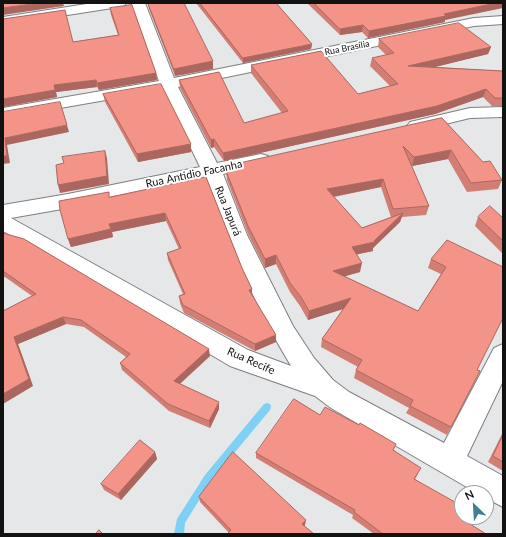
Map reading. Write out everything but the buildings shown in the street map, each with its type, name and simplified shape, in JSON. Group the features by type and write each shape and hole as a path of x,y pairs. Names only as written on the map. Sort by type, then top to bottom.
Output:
{"street":[{"path":"3,21 119,3"},
{"name":"Rua Japurá","path":"138,3 168,84 212,171 237,235 284,333 305,366 324,388"},
{"name":"Rua Brasília","path":"3,113 168,84 474,22 503,20"},
{"path":"402,129 470,113 503,112"},
{"name":"Rua Antidio Facanha","path":"3,212 68,201 280,156"},
{"name":"Rua Recife","path":"3,222 239,358 324,388 340,400 503,492"},
{"path":"449,462 503,355"}],"waterway":[{"path":"179,534 180,522 208,478 267,407"}]}
